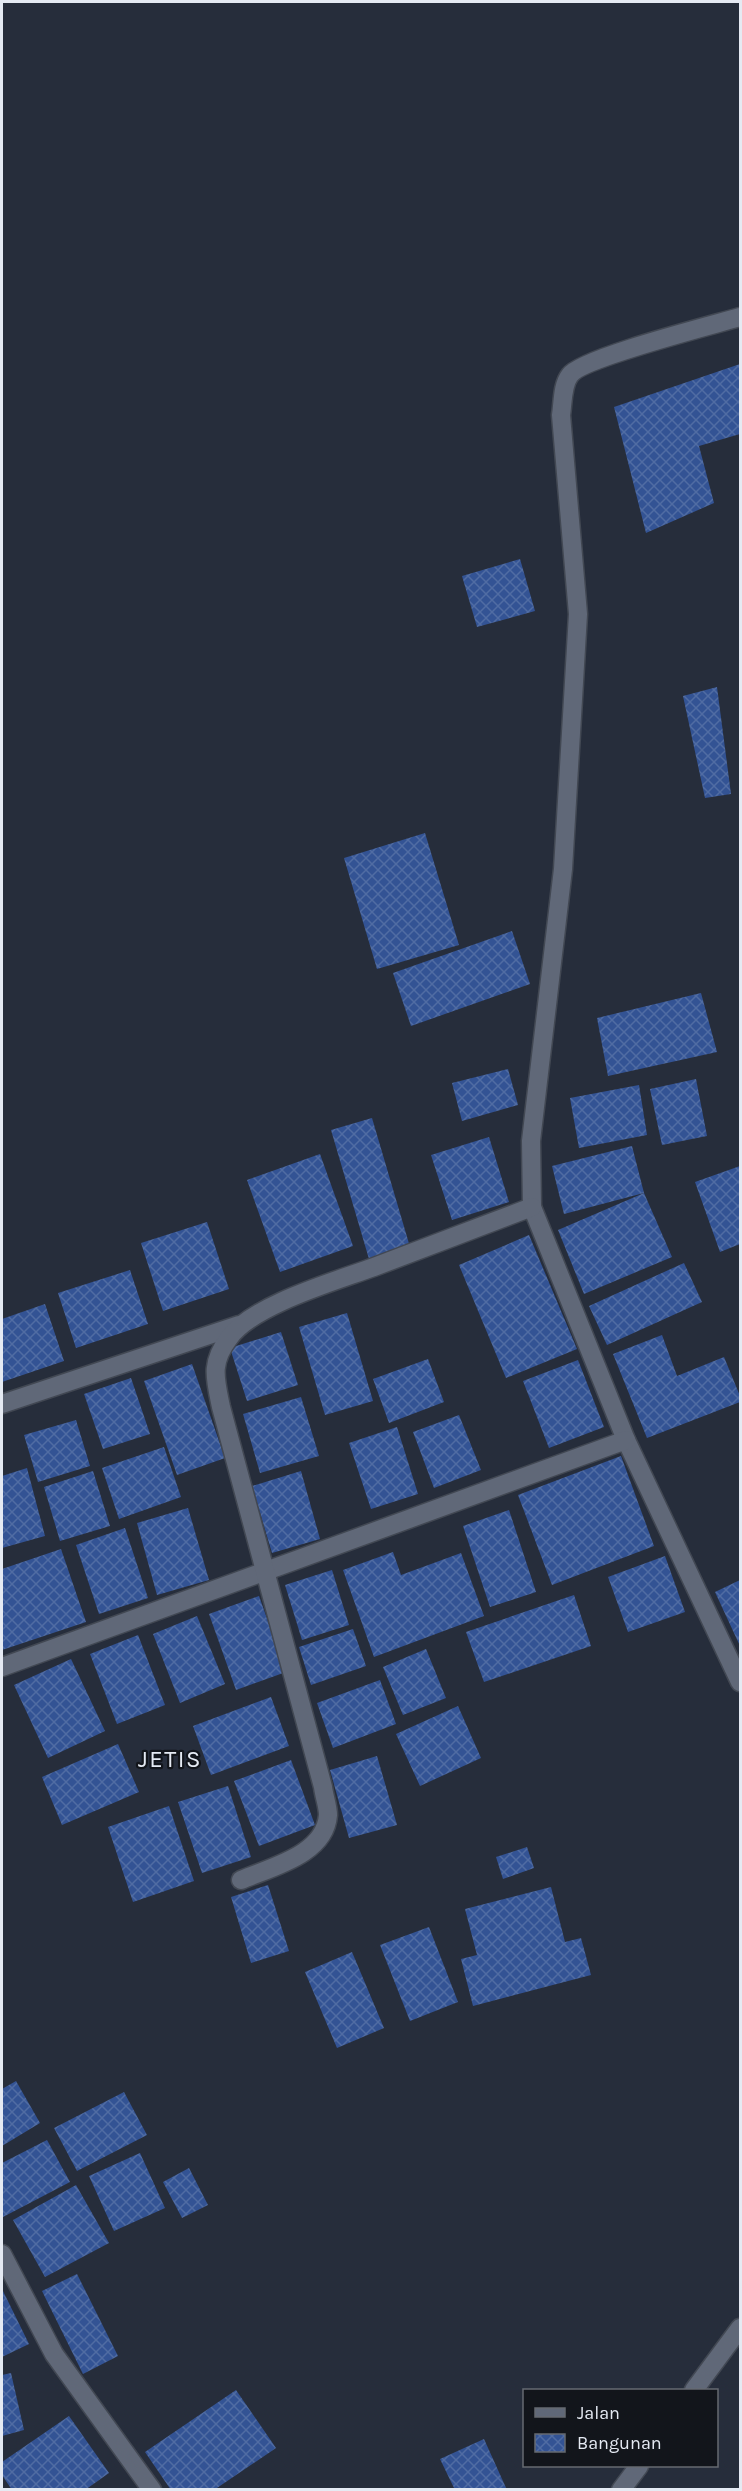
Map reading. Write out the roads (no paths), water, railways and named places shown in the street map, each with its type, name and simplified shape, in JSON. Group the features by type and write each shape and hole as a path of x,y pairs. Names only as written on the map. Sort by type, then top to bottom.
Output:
{"street":[{"path":"741,317 622,351 587,364 570,374 565,386 561,415 578,614 563,869 531,1141 532,1207 626,1440 741,1682"},
{"path":"2,1404 243,1323 299,1295 532,1207"},
{"path":"241,1880 302,1854 324,1833 328,1815 323,1787 221,1407 214,1371 221,1349 243,1323"},
{"path":"2,1667 626,1440"},
{"path":"2,2254 54,2354 152,2490"},
{"path":"695,2389 741,2328"},
{"path":"621,2490 638,2467"}],"district":[{"name":"JETIS","path":"170,1759"}]}
